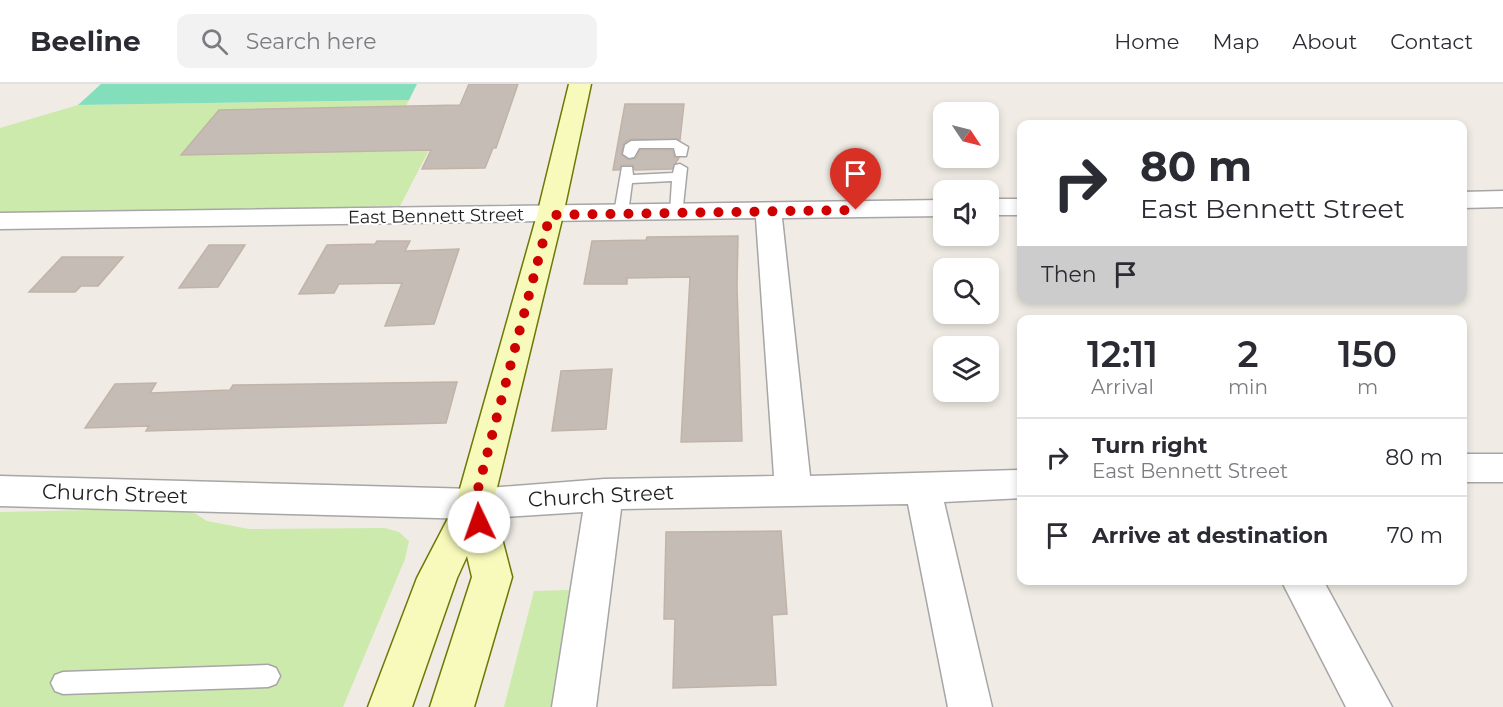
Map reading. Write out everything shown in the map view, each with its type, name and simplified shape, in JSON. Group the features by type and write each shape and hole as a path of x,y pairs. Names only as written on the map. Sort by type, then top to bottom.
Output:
{"main road":[{"path":"390,707 437,578 474,504 550,215 580,84"},
{"path":"452,707 492,577 474,504"}],"street":[{"path":"1467,200 1503,199"},
{"path":"999,207 1017,207"},
{"name":"East Bennett Street","path":"0,221 933,208"},
{"path":"768,211 793,489"},
{"path":"1467,468 1503,468"},
{"name":"Church Street","path":"0,491 474,504 604,494 793,489 923,489 1017,484"},
{"path":"923,489 970,707"},
{"path":"574,707 604,494"},
{"path":"1304,585 1370,707"}],"lane":[{"path":"629,154 630,148 636,144 676,144 682,147 681,153"},
{"path":"621,213 626,175 680,173 677,212"},
{"path":"63,683 268,676"}],"green space":[{"path":"101,84 417,84 409,100 78,105"},
{"path":"409,100 406,106 219,110 181,155 429,150 400,206 0,217 0,128 78,105"},
{"path":"186,508 207,521 249,529 385,528 399,532 409,541 405,559 343,707 0,707 0,512"},
{"path":"569,590 553,707 504,707 534,591"}],"building":[{"path":"469,84 518,84 496,148 493,148 485,168 422,169 431,150 181,155 219,110 460,105"},
{"path":"625,104 684,104 680,140 631,139 624,143 621,154 629,160 636,158 640,150 672,150 675,158 679,158 672,169 635,170 633,165 622,165 619,170 613,170"},
{"path":"738,236 737,287 742,441 681,442 690,277 627,278 627,284 584,284 592,241 646,240 647,237"},
{"path":"377,241 410,241 405,251 459,249 434,324 385,326 402,283 339,284 334,293 299,294 327,245 375,244"},
{"path":"209,245 245,245 218,287 179,288"},
{"path":"62,257 123,257 98,286 81,286 75,292 29,292"},
{"path":"612,369 606,429 552,431 561,371"},
{"path":"457,382 446,423 146,431 149,426 85,428 115,384 156,383 150,393 230,390 233,385"},
{"path":"781,531 787,614 772,615 776,685 673,688 675,619 664,619 666,532"}],"route":[{"path":"479,522 474,504 550,215 856,210"}]}
